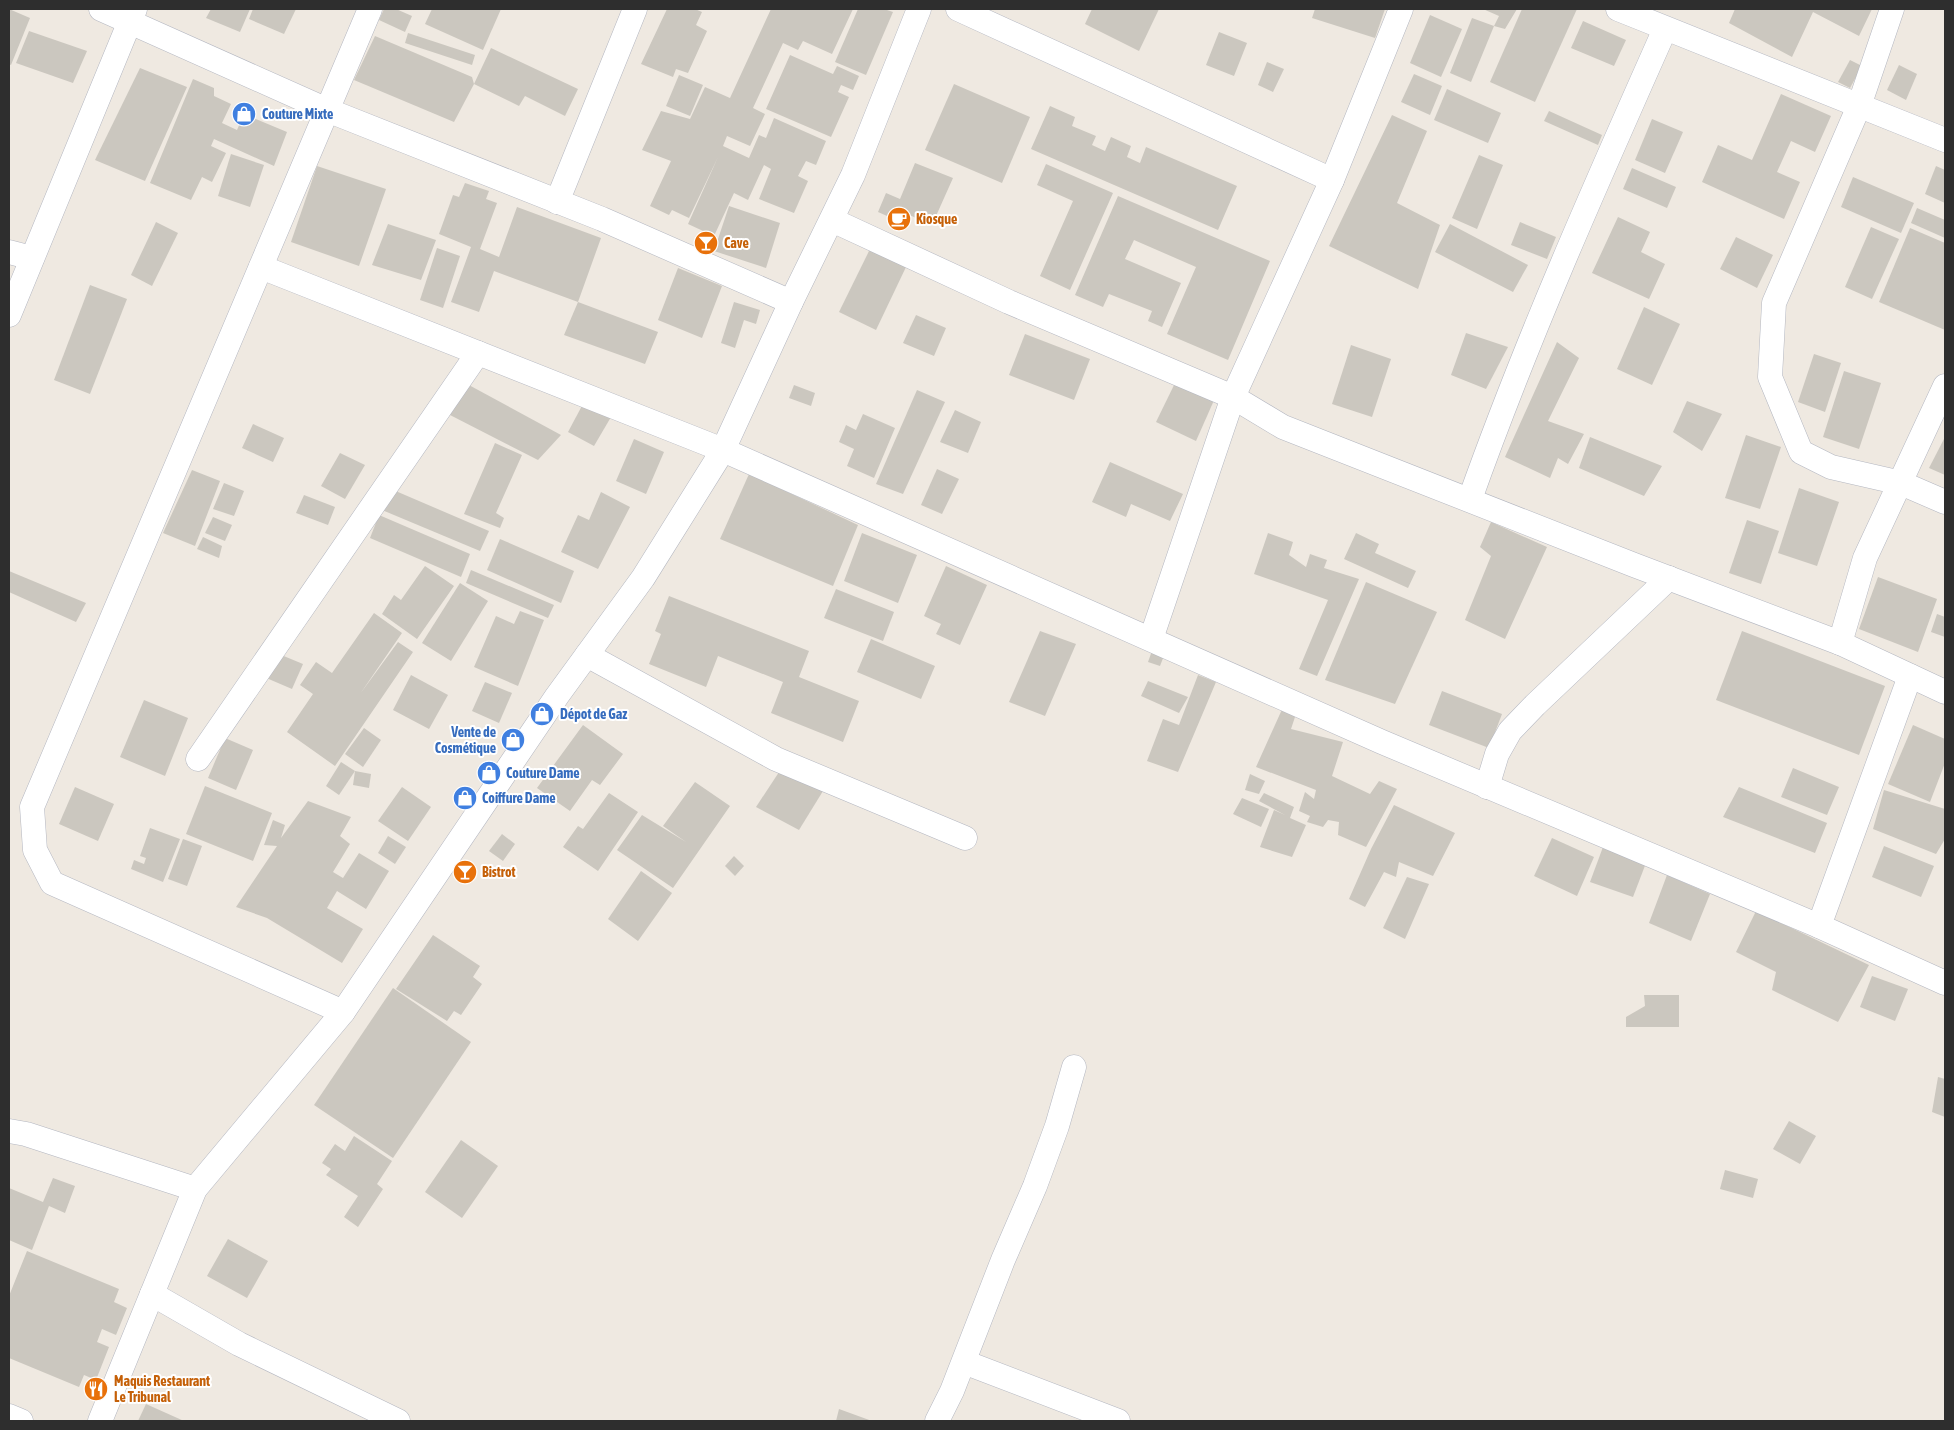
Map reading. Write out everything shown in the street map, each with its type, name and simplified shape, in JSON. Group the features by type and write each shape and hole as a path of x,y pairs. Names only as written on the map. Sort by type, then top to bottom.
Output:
{"street":[{"path":"101,9 132,15 327,110 602,219 791,302"},
{"path":"342,1012 52,884 35,850 32,807 370,9"},
{"path":"557,202 635,9"},
{"path":"100,1421 195,1189 342,1012 556,696 643,578 723,450 791,302 853,175 919,9"},
{"path":"958,9 1332,180"},
{"path":"1151,639 1233,398 1332,180 1401,9"},
{"path":"1618,9 1945,140"},
{"path":"1892,9 1859,106 1774,304 1770,377 1801,452 1831,466 1901,483 1945,502"},
{"path":"9,315 132,15"},
{"path":"1470,499 1498,421 1565,256 1665,29"},
{"path":"832,220 1009,302 1233,398 1283,427 1840,643 1945,692"},
{"path":"9,252 32,258"},
{"path":"261,267 723,450 1488,787 1819,926 1945,983"},
{"path":"198,759 478,353"},
{"path":"1840,643 1865,558 1945,386"},
{"path":"1488,787 1497,754 1510,731 1535,705 1670,578"},
{"path":"587,655 776,759 965,838"},
{"path":"1819,926 1910,676"},
{"path":"937,1421 952,1391 1003,1260 1035,1186 1057,1126 1074,1067"},
{"path":"9,1131 26,1134 195,1189"},
{"path":"152,1294 239,1344 398,1421"},
{"path":"964,1362 1118,1421"},
{"path":"9,1416 21,1421"}],"building":[{"path":"9,9 30,18 11,65 9,64"},
{"path":"211,9 250,9 240,32 206,18"},
{"path":"253,9 296,9 284,34 249,19"},
{"path":"384,9 396,9 412,16 405,32 379,20"},
{"path":"432,9 501,9 483,50 425,24"},
{"path":"667,9 695,9 702,12 696,25 707,31 688,73 676,69 673,77 641,64"},
{"path":"771,9 853,9 832,54 803,41 798,50 783,43 753,108 765,114 750,146 727,136 723,146 749,158 759,135 766,138 774,118 826,141 816,165 806,161 798,176 808,181 794,213 759,199 771,169 764,165 748,200 734,193 714,236 688,224 718,157 689,218 672,210 669,215 650,206 671,161 642,150 661,111 690,119 705,87 730,98"},
{"path":"858,9 884,9 893,12 866,75 835,62"},
{"path":"1092,9 1159,9 1139,51 1085,24"},
{"path":"1315,9 1385,9 1375,38 1312,18"},
{"path":"1483,9 1517,9 1505,29 1494,26 1499,16"},
{"path":"1522,9 1577,9 1535,102 1490,82"},
{"path":"1735,9 1872,9 1859,36 1813,12 1792,57 1729,23"},
{"path":"1430,15 1462,29 1441,77 1410,63"},
{"path":"1472,18 1494,26 1471,82 1450,73"},
{"path":"1583,21 1626,40 1614,66 1571,48"},
{"path":"29,31 87,51 73,83 16,63"},
{"path":"1219,32 1247,43 1234,76 1206,65"},
{"path":"408,33 475,55 472,65 405,43"},
{"path":"375,36 472,77 474,84 454,122 354,80"},
{"path":"491,48 578,89 565,116 525,96 519,106 474,84"},
{"path":"790,55 833,74 837,66 859,76 853,90 841,85 838,92 849,97 831,137 766,109"},
{"path":"1850,60 1862,66 1850,88 1838,82"},
{"path":"1267,62 1284,69 1273,92 1258,85"},
{"path":"1899,65 1917,74 1906,100 1887,90"},
{"path":"140,68 187,87 145,181 95,160"},
{"path":"1414,74 1442,86 1430,115 1401,102"},
{"path":"679,75 703,85 690,116 666,106"},
{"path":"193,79 214,88 214,96 231,104 222,123 237,130 244,114 287,132 274,166 214,139 211,146 226,153 212,182 202,177 191,200 150,183"},
{"path":"954,84 1030,117 1002,183 925,150"},
{"path":"1447,89 1501,113 1488,143 1434,120"},
{"path":"1781,94 1831,116 1815,152 1791,141 1777,172 1800,182 1784,219 1702,182 1718,145 1752,160"},
{"path":"1050,106 1075,117 1072,126 1096,136 1092,145 1105,151 1111,137 1131,146 1127,157 1140,163 1146,147 1237,186 1218,230 1031,149"},
{"path":"1549,111 1602,135 1598,145 1544,121"},
{"path":"1392,115 1427,131 1397,203 1440,225 1418,289 1329,246"},
{"path":"1652,119 1683,132 1665,173 1635,160"},
{"path":"231,154 264,165 250,207 218,196"},
{"path":"1479,155 1503,165 1477,229 1452,218"},
{"path":"915,163 953,178 932,225 898,210 894,219 878,212 886,193 900,199"},
{"path":"1046,164 1113,193 1070,290 1040,276 1073,201 1037,185"},
{"path":"317,166 386,189 359,266 291,242"},
{"path":"1936,166 1945,170 1945,203 1925,194"},
{"path":"1632,168 1676,187 1667,208 1623,189"},
{"path":"1853,177 1914,203 1901,233 1841,207"},
{"path":"465,183 489,191 486,199 497,203 480,249 499,257 517,207 601,238 578,302 494,271 479,312 451,302 471,247 439,234 453,195 459,197"},
{"path":"1118,196 1270,261 1228,360 1167,334 1196,267 1134,240 1125,259 1181,283 1162,327 1148,321 1152,311 1109,294 1103,307 1075,295"},
{"path":"729,206 780,223 766,268 714,251"},
{"path":"1917,208 1945,220 1945,238 1911,223"},
{"path":"1618,217 1650,232 1641,252 1665,264 1649,299 1592,273"},
{"path":"156,222 178,233 152,286 131,275"},
{"path":"1520,222 1556,237 1547,259 1511,245"},
{"path":"388,224 436,240 421,280 372,265"},
{"path":"1450,224 1528,265 1513,292 1435,252"},
{"path":"1871,227 1899,239 1872,299 1845,287"},
{"path":"1910,228 1945,243 1945,330 1879,302"},
{"path":"1736,237 1773,255 1757,288 1720,269"},
{"path":"437,248 460,256 443,308 420,300"},
{"path":"870,249 906,267 876,330 839,312"},
{"path":"678,268 722,286 702,338 658,320"},
{"path":"90,285 127,299 90,394 54,380"},
{"path":"578,302 658,332 645,364 564,335"},
{"path":"734,302 760,310 756,324 744,320 735,348 721,343"},
{"path":"1644,307 1680,324 1652,385 1617,369"},
{"path":"916,315 946,328 934,356 903,343"},
{"path":"1466,333 1508,347 1486,389 1451,375"},
{"path":"1025,334 1090,359 1074,400 1009,375"},
{"path":"1557,342 1579,358 1548,421 1584,434 1568,464 1558,458 1550,478 1505,457"},
{"path":"1351,345 1391,359 1372,417 1332,404"},
{"path":"1814,354 1841,363 1825,412 1798,402"},
{"path":"1844,371 1881,383 1859,449 1823,437"},
{"path":"1176,381 1215,398 1196,441 1156,422"},
{"path":"467,384 561,435 538,460 450,415"},
{"path":"794,385 815,393 811,406 789,398"},
{"path":"917,390 945,402 903,494 876,484"},
{"path":"1687,401 1722,414 1702,451 1673,432"},
{"path":"584,402 611,417 594,446 568,432"},
{"path":"955,410 981,422 968,453 940,442"},
{"path":"863,414 895,428 874,478 847,466 854,449 839,442 846,425 856,430"},
{"path":"253,424 284,438 273,462 242,448"},
{"path":"1746,435 1781,447 1760,509 1725,498"},
{"path":"1590,437 1662,466 1644,496 1579,468"},
{"path":"1945,437 1945,475 1929,468"},
{"path":"634,439 664,452 646,494 616,481"},
{"path":"495,443 522,455 496,513 504,518 500,528 464,514"},
{"path":"340,453 365,465 345,499 321,486"},
{"path":"1110,462 1183,494 1170,521 1131,504 1126,517 1092,502"},
{"path":"937,469 959,479 942,514 921,505"},
{"path":"192,470 220,481 195,546 163,533"},
{"path":"749,474 858,525 833,586 720,539"},
{"path":"224,483 244,491 234,516 213,509"},
{"path":"1799,488 1839,502 1817,566 1778,553"},
{"path":"391,489 489,531 480,551 382,510"},
{"path":"601,492 630,507 598,569 561,552 578,515 589,520"},
{"path":"304,495 335,507 328,525 296,513"},
{"path":"379,515 470,554 461,577 370,538"},
{"path":"213,517 232,525 225,541 205,533"},
{"path":"1747,520 1779,531 1761,584 1729,573"},
{"path":"1491,522 1547,547 1505,639 1465,620 1491,556 1480,547"},
{"path":"862,533 917,555 898,603 844,581"},
{"path":"1268,533 1293,542 1289,555 1306,567 1310,554 1327,560 1324,568 1359,579 1317,676 1299,669 1328,600 1254,574"},
{"path":"1356,533 1379,544 1375,553 1416,571 1408,588 1344,559"},
{"path":"203,537 222,546 219,558 197,549"},
{"path":"500,539 574,571 561,603 487,570"},
{"path":"425,566 454,586 417,639 382,614 394,595 401,600"},
{"path":"946,566 987,585 960,645 936,634 941,624 924,616"},
{"path":"471,570 554,605 548,618 466,583"},
{"path":"9,571 86,603 76,622 9,592"},
{"path":"1878,577 1937,599 1918,652 1859,629"},
{"path":"1366,582 1437,612 1395,704 1325,680"},
{"path":"460,583 488,601 451,661 422,643"},
{"path":"836,589 894,612 883,641 824,618"},
{"path":"669,596 809,651 799,677 859,701 843,742 771,713 783,682 718,656 706,687 649,664 661,634 655,631"},
{"path":"520,611 544,620 518,686 474,667 496,616 514,624"},
{"path":"374,613 402,633 360,694 398,642 413,652 335,766 287,732 313,694 300,685 316,662 332,673"},
{"path":"1937,614 1945,617 1945,637 1931,632"},
{"path":"1040,631 1076,644 1045,716 1009,702"},
{"path":"1742,631 1885,686 1859,755 1716,700"},
{"path":"871,639 935,666 921,699 857,672"},
{"path":"1153,648 1165,653 1160,666 1148,662"},
{"path":"274,652 303,664 292,689 264,677"},
{"path":"411,675 448,695 429,729 393,710"},
{"path":"1198,675 1216,682 1178,772 1147,761 1163,719 1179,725"},
{"path":"1148,681 1188,697 1179,713 1141,696"},
{"path":"485,682 512,693 499,723 472,711"},
{"path":"1442,691 1502,714 1489,748 1429,725"},
{"path":"144,700 188,718 165,776 120,757"},
{"path":"1284,705 1297,711 1291,729 1343,742 1332,776 1370,794 1379,781 1397,789 1366,847 1338,835 1339,822 1328,820 1323,827 1307,822 1310,816 1299,811 1305,792 1314,799 1316,790 1256,767"},
{"path":"583,725 623,754 600,785 592,780 570,811 537,788"},
{"path":"1913,725 1945,739 1945,763 1930,802 1888,784"},
{"path":"364,728 381,740 363,767 345,754"},
{"path":"225,738 253,750 236,790 208,778"},
{"path":"341,762 355,771 339,795 326,786"},
{"path":"1793,768 1839,787 1827,815 1781,797"},
{"path":"781,769 823,791 799,830 756,807"},
{"path":"355,771 371,774 369,788 353,785"},
{"path":"1250,774 1265,781 1259,794 1245,790"},
{"path":"695,782 730,806 673,888 617,850 642,815 686,842 663,826"},
{"path":"205,786 272,813 253,861 186,834"},
{"path":"75,787 114,804 98,841 59,824"},
{"path":"402,787 431,807 408,841 378,821"},
{"path":"1739,787 1827,823 1815,853 1723,817"},
{"path":"1884,790 1945,809 1945,839 1936,854 1873,829"},
{"path":"609,793 638,812 598,871 563,847 578,826 583,829"},
{"path":"1264,793 1294,807 1290,818 1306,825 1292,857 1260,847 1274,810 1285,815 1259,801"},
{"path":"1242,798 1269,809 1261,827 1233,814"},
{"path":"308,801 351,817 340,836 350,844 333,872 343,878 359,853 389,871 366,909 337,891 327,908 363,929 342,963 267,918 236,907 277,846 264,845 273,820 285,825 281,838"},
{"path":"1394,805 1455,833 1433,876 1399,862 1396,877 1384,872 1365,907 1349,899 1371,849"},
{"path":"150,828 180,839 163,882 131,869 134,860 144,864 146,858 140,856"},
{"path":"502,834 515,844 503,861 489,851"},
{"path":"388,836 406,847 395,864 378,853"},
{"path":"1552,838 1594,857 1577,896 1534,876"},
{"path":"183,839 202,846 187,886 168,879"},
{"path":"1884,846 1934,866 1921,897 1872,877"},
{"path":"1603,847 1646,863 1633,897 1590,882"},
{"path":"734,856 744,866 735,876 725,866"},
{"path":"641,871 672,893 638,941 608,919"},
{"path":"1667,875 1710,894 1691,941 1649,923"},
{"path":"1407,877 1429,884 1405,939 1383,928"},
{"path":"1756,911 1869,965 1838,1022 1772,990 1776,972 1736,952"},
{"path":"433,935 480,966 473,977 482,984 461,1015 454,1011 447,1021 396,989"},
{"path":"1872,976 1908,989 1895,1021 1860,1007"},
{"path":"393,988 471,1042 393,1158 314,1105"},
{"path":"1644,995 1679,995 1679,1027 1626,1027 1626,1017 1645,1006"},
{"path":"1938,1077 1945,1079 1945,1117 1932,1112"},
{"path":"1789,1121 1816,1136 1800,1164 1773,1149"},
{"path":"354,1136 392,1161 377,1184 383,1189 358,1227 344,1217 358,1196 326,1175 331,1169 322,1163 335,1144 345,1151"},
{"path":"461,1140 498,1166 462,1218 425,1192"},
{"path":"1725,1170 1758,1179 1753,1198 1720,1189"},
{"path":"53,1178 75,1186 65,1213 49,1206 32,1250 9,1240 9,1188 43,1202"},
{"path":"228,1239 268,1261 247,1298 207,1276"},
{"path":"27,1251 119,1289 114,1302 127,1308 116,1335 102,1329 97,1342 109,1347 96,1380 84,1375 79,1387 9,1358 9,1296"},
{"path":"146,1404 184,1421 138,1421"},
{"path":"839,1409 872,1421 836,1421"}],"place":[{"name":"Couture Mixte","path":"244,114"},
{"name":"Kiosque","path":"899,219"},
{"name":"Cave","path":"706,243"},
{"name":"Dépot de Gaz","path":"542,714"},
{"name":"Vente de Cosmétique","path":"513,740"},
{"name":"Couture Dame","path":"489,773"},
{"name":"Coiffure Dame","path":"465,798"},
{"name":"Bistrot","path":"465,872"},
{"name":"Maquis Restaurant Le Tribunal","path":"96,1389"}]}
